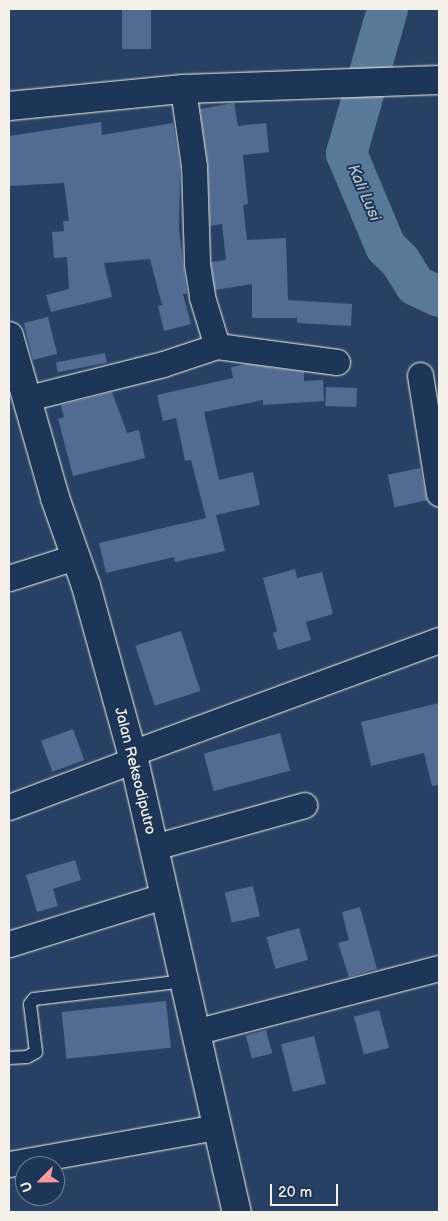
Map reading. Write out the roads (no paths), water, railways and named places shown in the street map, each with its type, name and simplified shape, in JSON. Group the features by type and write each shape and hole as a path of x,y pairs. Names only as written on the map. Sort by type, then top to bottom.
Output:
{"main road":[{"path":"9,106 183,89 259,88 439,80"},
{"name":"Jalan Reksodiputro","path":"11,353 28,398 102,640 133,757 237,1212"}],"street":[{"path":"183,89 194,166 198,264 202,297 217,346"},
{"path":"28,398 163,364 217,346 337,362"},
{"path":"420,375 439,493"},
{"path":"9,578 75,556"},
{"path":"9,807 133,757 439,640"},
{"path":"154,846 304,805"},
{"path":"9,944 166,895"},
{"path":"195,1032 439,968"},
{"path":"9,1164 217,1127"}],"lane":[{"path":"9,1058 27,1058 36,1052 30,1004 34,999 185,981"}],"waterway":[{"name":"Kali Lusi","path":"387,9 346,153 385,246 400,261 415,285 439,296"}]}
